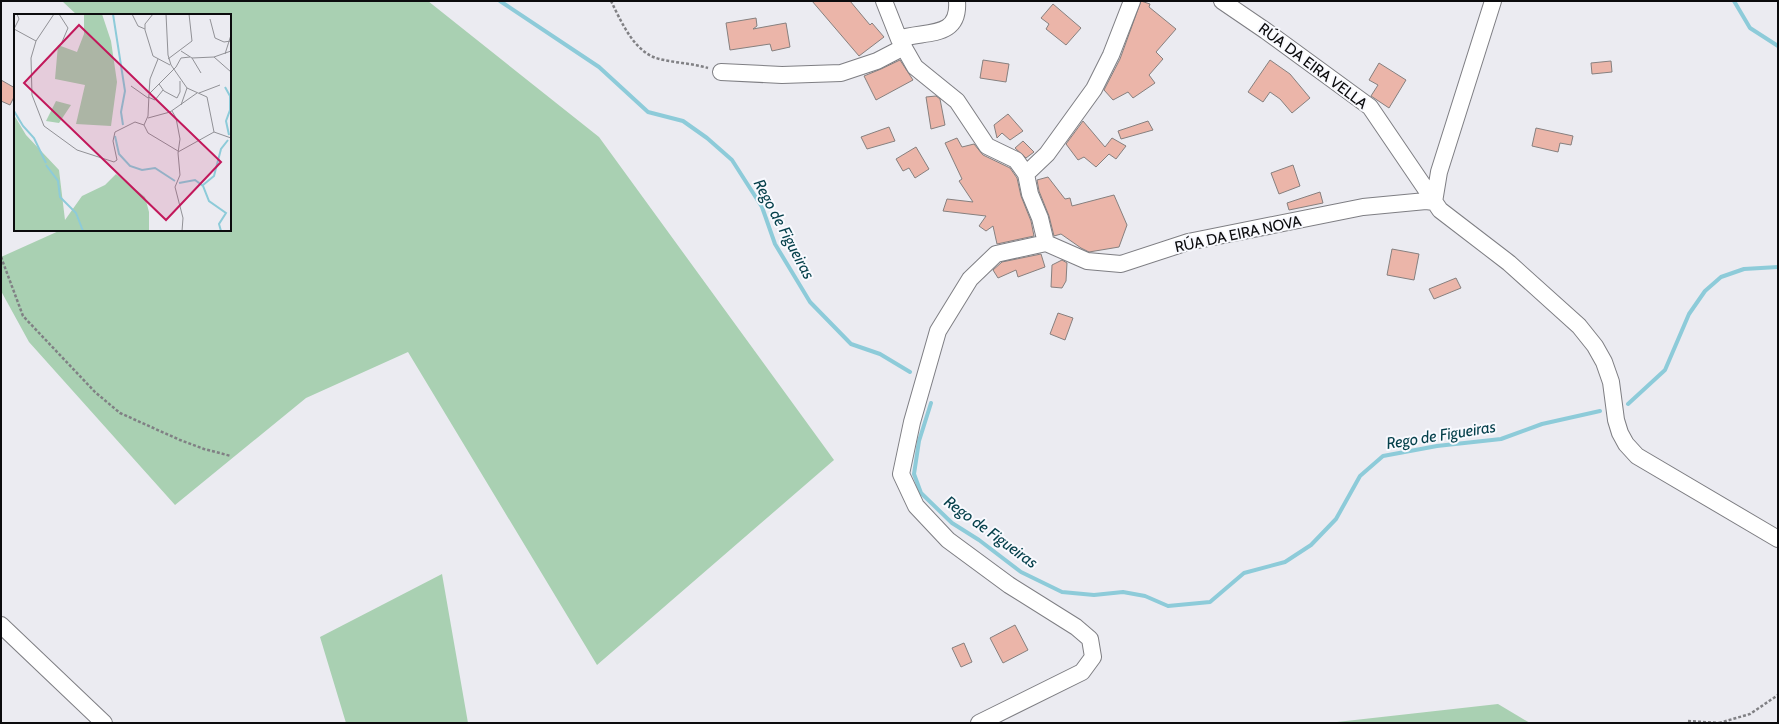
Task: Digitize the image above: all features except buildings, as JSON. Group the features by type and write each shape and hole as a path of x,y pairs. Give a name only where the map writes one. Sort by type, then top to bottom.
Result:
{"street":[{"path":"721,72 782,75 841,73 877,61 908,36 941,31 953,24 958,11 957,1"},
{"path":"1026,174 1047,154 1094,89 1111,55 1132,1"},
{"name":"RÚA DA EIRA VELLA","path":"1222,1 1266,31 1370,107 1434,202 1450,218 1498,255 1579,326 1591,341 1604,362 1611,382 1616,420 1620,433 1626,444 1637,456 1778,539"},
{"path":"1434,202 1439,172 1493,1"},
{"path":"883,3 901,43 915,67 957,101 987,146 1016,160 1026,174 1030,194 1040,218 1046,243 996,254 970,279 938,331 912,422 901,474 916,506 948,540 1009,585 1076,627 1090,639 1093,657 1082,672 979,723"},
{"name":"RÚA DA EIRA NOVA","path":"1046,243 1087,261 1121,264 1188,242 1262,227 1363,207 1426,201 1434,202"},
{"path":"1,624 104,723"}],"path":[{"path":"611,1 625,29 639,47 656,58 703,66 721,72"},
{"path":"1,257 23,316 74,371 120,413 180,440 204,449 231,456"},
{"path":"1688,721 1719,723 1750,714 1778,695"}],"green space":[{"path":"62,1 428,1 599,137 834,460 597,665 408,352 306,398 175,505 29,342 1,291 1,257 59,231 231,231 231,14 76,14"},
{"path":"442,574 468,723 346,723 320,637"},
{"path":"1498,704 1530,723 1328,723"}],"waterway":[{"name":"Rego de Figueiras","path":"500,1 599,67 648,112 683,121 707,138 732,160 762,207 775,244 810,302 851,344 880,354 910,372"},
{"path":"1734,1 1750,28 1778,46"},
{"name":"Rego de Figueiras","path":"1628,404 1665,370 1689,314 1705,291 1721,277 1744,269 1778,267"},
{"name":"Rego de Figueiras","path":"931,403 919,441 914,474 921,493 952,523 979,540 1021,572 1062,592 1094,595 1123,592 1145,596 1168,606 1210,602 1244,573 1285,562 1311,545 1336,519 1360,476 1383,456 1437,446 1501,439 1542,424 1600,411"}]}
